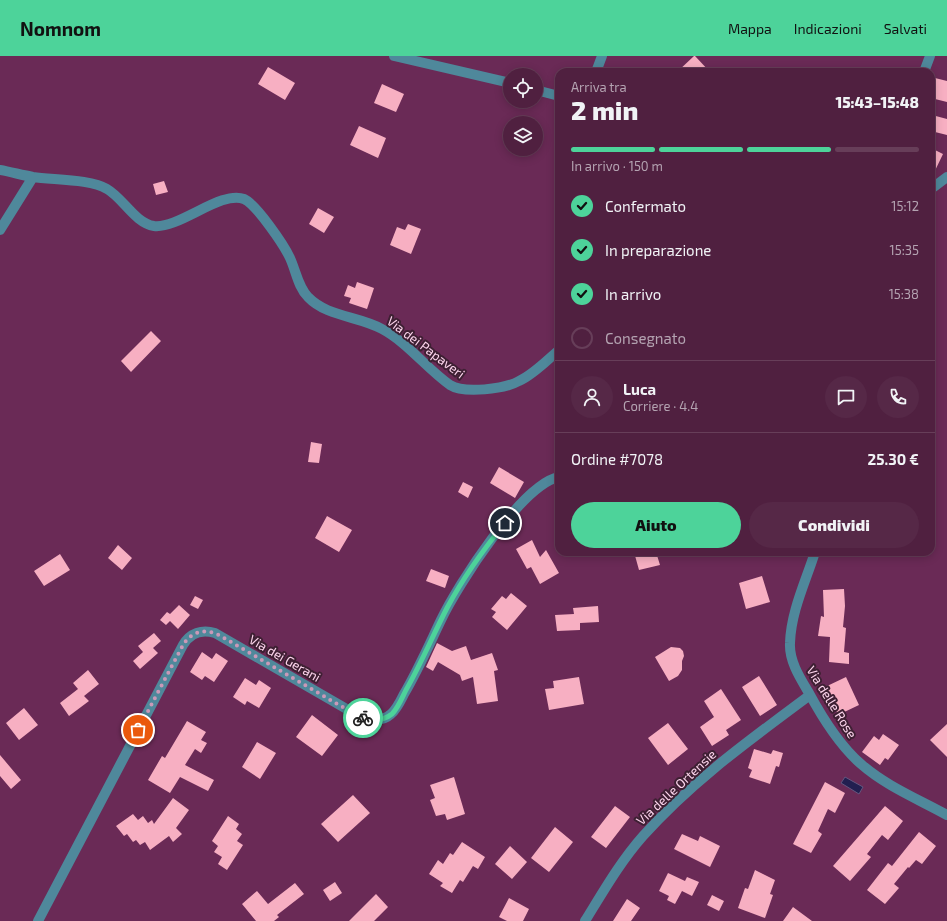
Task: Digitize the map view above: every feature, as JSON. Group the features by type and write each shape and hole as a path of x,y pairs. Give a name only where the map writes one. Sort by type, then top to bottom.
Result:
{"street":[{"path":"394,56 503,82"},
{"path":"598,68 602,56"},
{"path":"926,68 930,56"},
{"path":"543,92 555,95"},
{"name":"Via dei Papaveri","path":"0,170 33,177 102,186 115,195 140,219 155,226 169,223 229,199 244,200 256,208 285,248 299,282 308,297 323,308 371,323 387,332 442,379 457,389 466,390 488,388 518,382 555,353"},
{"path":"0,230 33,177"},
{"path":"935,186 947,177"},
{"name":"Via dei Gerani","path":"38,921 183,645 189,637 204,631 215,633 348,710 369,720 384,718 396,709 422,662 453,597 488,544 534,491 544,482 555,478"},
{"name":"Via delle Rose","path":"814,556 797,606 790,642 791,657 795,667 810,695 842,744 861,764 892,785 947,815"},
{"name":"Via delle Ortensie","path":"585,921 628,854 673,805 719,763 810,695"}],"shaded area":[{"path":"845,777 863,787 859,794 841,783"}],"building":[{"path":"694,56 706,68 681,68"},
{"path":"268,67 295,83 285,100 258,84"},
{"path":"935,78 947,81 947,102 935,99"},
{"path":"382,84 404,94 396,112 374,103"},
{"path":"935,116 947,119 947,135 935,132"},
{"path":"359,126 386,138 378,158 350,145"},
{"path":"935,150 943,154 935,171"},
{"path":"164,181 168,192 156,195 153,184"},
{"path":"318,208 334,217 324,233 309,224"},
{"path":"408,224 421,229 411,254 390,245 397,227 405,230"},
{"path":"357,282 374,288 367,309 349,303 351,298 344,296 348,285 355,288"},
{"path":"151,331 161,341 131,372 121,361"},
{"path":"311,442 322,444 319,463 308,462"},
{"path":"499,467 524,482 515,498 490,483"},
{"path":"463,482 473,487 468,498 458,492"},
{"path":"327,516 352,530 339,552 315,538"},
{"path":"532,540 540,557 546,550 559,573 540,584 531,567 527,569 516,549"},
{"path":"118,545 132,558 122,570 108,558"},
{"path":"60,554 70,570 44,586 34,571"},
{"path":"635,556 657,556 660,565 639,570"},
{"path":"431,569 449,576 445,588 426,581"},
{"path":"762,576 770,602 746,609 739,583"},
{"path":"844,589 845,606 843,627 846,628 844,652 849,653 849,664 829,662 830,637 818,636 821,616 824,617 823,590"},
{"path":"511,593 527,606 507,630 492,617 496,612 491,609 502,596 506,599"},
{"path":"195,596 203,600 198,609 190,605"},
{"path":"179,605 190,615 178,629 170,621 166,625 160,620 167,612 170,614"},
{"path":"598,606 599,622 580,623 580,630 557,631 555,615 574,614 573,608"},
{"path":"154,633 161,641 153,648 158,653 140,669 133,661 143,652 138,646"},
{"path":"437,643 452,651 466,646 471,660 492,653 498,670 494,671 498,701 477,704 473,677 462,681 460,675 438,662 433,671 426,667"},
{"path":"671,647 680,648 683,651 684,656 682,661 682,670 678,676 669,681 655,657"},
{"path":"202,652 212,659 216,653 228,661 214,682 205,676 202,680 190,672"},
{"path":"88,670 99,684 84,696 89,701 69,716 60,703 78,689 73,683"},
{"path":"759,676 777,705 760,716 742,687"},
{"path":"579,677 584,704 549,710 545,689 554,688 553,681"},
{"path":"846,677 859,705 838,715 825,687"},
{"path":"245,678 256,685 259,680 271,688 259,708 247,701 245,705 233,697"},
{"path":"721,689 741,720 726,730 729,735 712,746 700,727 714,717 704,701"},
{"path":"24,708 38,725 19,740 6,723"},
{"path":"312,715 338,735 322,756 296,737"},
{"path":"187,721 206,732 201,740 207,743 201,753 195,749 185,765 214,780 208,791 180,777 170,793 148,780 162,756 165,758"},
{"path":"668,723 688,749 668,765 648,738"},
{"path":"947,724 947,757 930,740"},
{"path":"883,734 899,745 888,760 885,758 880,765 862,752 874,736 879,740"},
{"path":"257,742 276,753 260,779 242,767"},
{"path":"754,749 771,754 773,750 783,753 779,767 776,766 770,784 749,777 752,770 748,768"},
{"path":"0,755 21,780 11,789 0,776"},
{"path":"454,777 465,814 447,820 445,814 436,816 430,800 435,798 430,785"},
{"path":"825,782 845,793 835,813 828,809 818,831 822,834 811,853 793,844"},
{"path":"353,795 370,813 338,842 321,824"},
{"path":"173,798 189,810 176,828 182,834 173,842 169,836 150,850 145,842 140,845 136,840 133,842 127,834 124,836 116,826 133,814 138,820 143,816 148,823 152,820 154,824"},
{"path":"615,806 630,817 606,848 591,837"},
{"path":"885,806 903,821 888,840 882,835 867,854 871,857 850,881 833,866"},
{"path":"228,816 239,824 236,829 242,834 237,841 243,845 227,870 218,864 222,857 214,852 218,846 212,841"},
{"path":"555,827 573,842 549,872 531,858"},
{"path":"919,832 936,846 922,864 916,860 909,868 908,867 894,884 899,888 885,904 867,890 888,863 892,866"},
{"path":"682,834 698,841 700,836 720,846 710,867 674,849"},
{"path":"462,842 485,857 478,869 473,866 463,882 460,880 452,893 440,886 443,883 429,874 438,860 443,864 450,853 453,855"},
{"path":"510,846 527,862 512,879 495,864"},
{"path":"755,870 775,880 770,894 773,895 765,918 738,908 745,888 748,889"},
{"path":"668,873 685,881 687,877 699,882 692,896 682,891 675,904 667,900 669,896 659,891"},
{"path":"335,882 342,893 330,901 323,890"},
{"path":"295,883 304,894 277,915 279,917 274,921 256,921 242,904 257,891 268,904"},
{"path":"376,894 388,907 374,921 349,921"},
{"path":"712,895 724,901 719,911 707,905"},
{"path":"509,898 529,909 523,921 507,921 499,917"},
{"path":"627,899 640,908 631,921 613,921"},
{"path":"793,907 812,921 783,921"}],"way so far":[{"path":"138,730 183,645 192,635 204,631 219,635 363,718"}],"route":[{"path":"363,718 369,720 381,720 390,715 396,709 460,585 488,544 505,523"}]}
